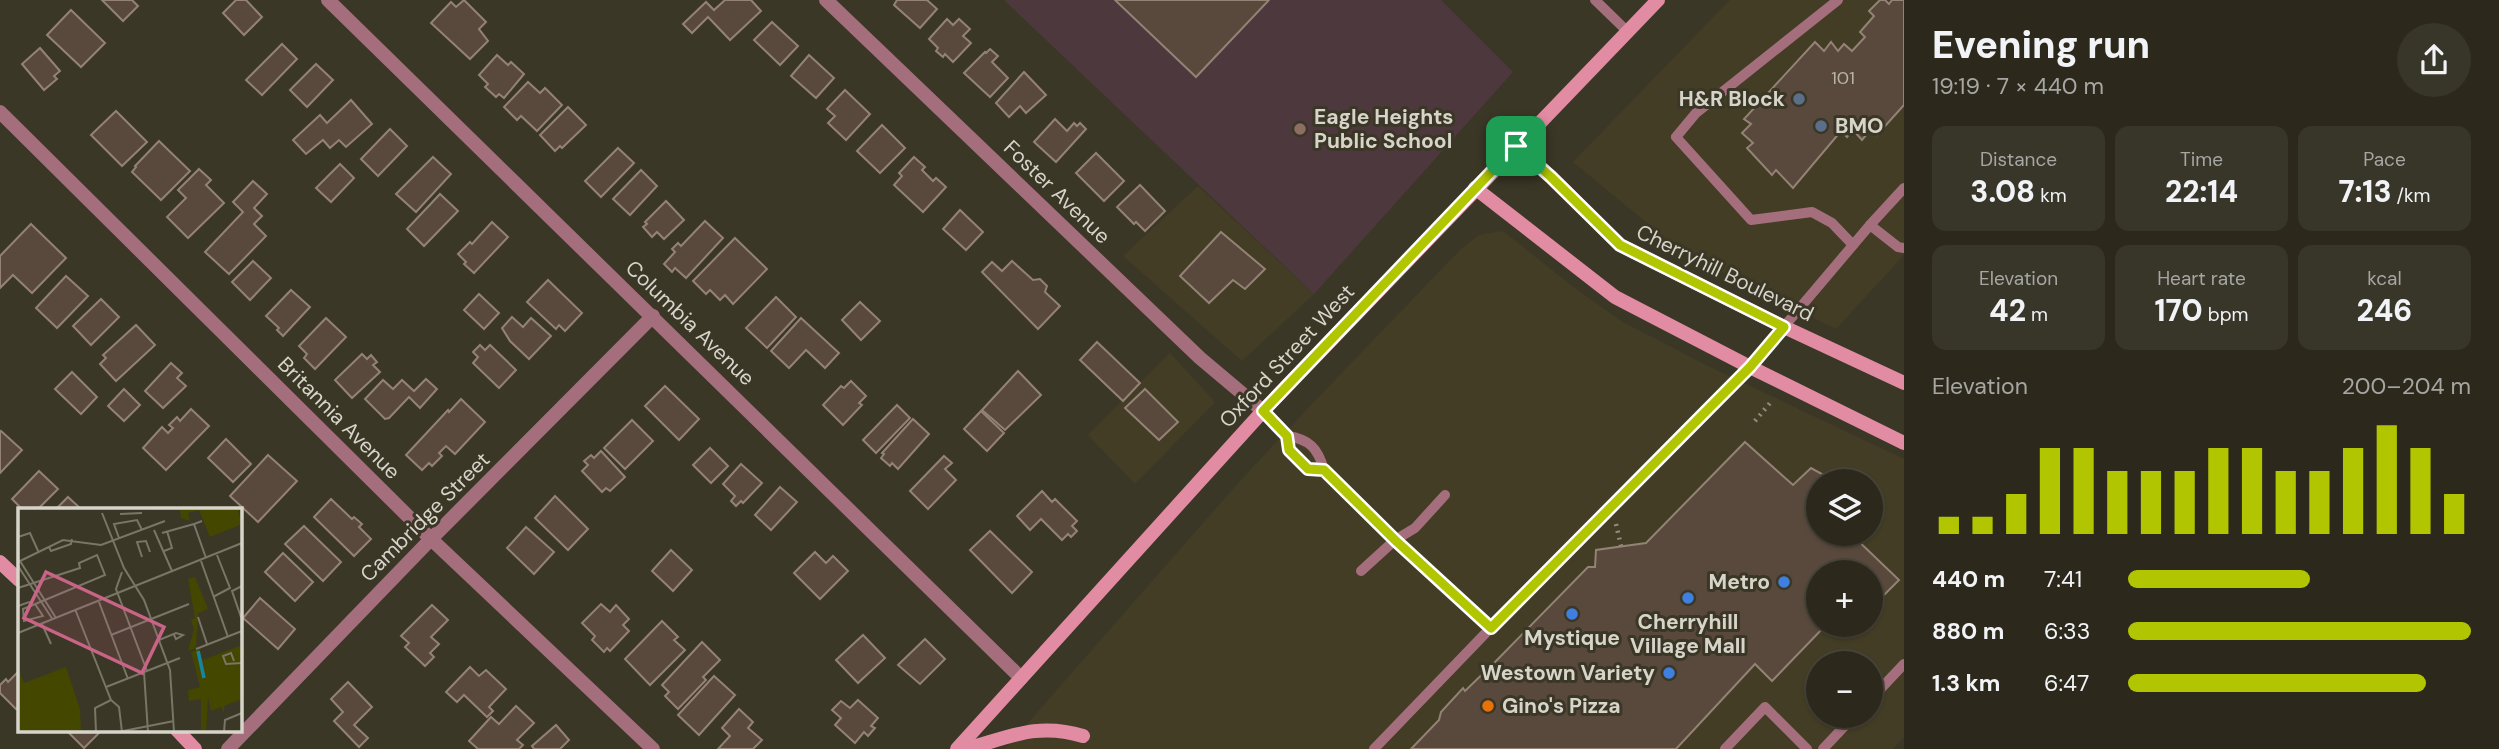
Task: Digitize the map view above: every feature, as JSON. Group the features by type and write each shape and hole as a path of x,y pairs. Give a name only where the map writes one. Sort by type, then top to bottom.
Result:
{"main road":[{"name":"Oxford Street West","path":"957,749 1263,411 1658,0"},
{"name":"Cherryhill Boulevard","path":"1516,146 1620,245 1904,383"},
{"path":"1475,188 1615,297 1904,443"},
{"path":"0,562 18,579"},
{"path":"966,749 1038,730 1059,729 1083,736"},
{"path":"179,732 195,749"}],"street":[{"name":"Columbia Avenue","path":"328,0 1021,678"},
{"name":"Foster Avenue","path":"826,0 1200,358 1263,411"},
{"name":"Britannia Avenue","path":"0,111 431,539 653,749"},
{"name":"Cambridge Street","path":"228,749 431,539 653,316"}],"lane":[{"path":"1595,0 1627,30"},
{"path":"1838,0 1696,113 1676,137 1751,220 1812,212 1832,223 1853,245"},
{"path":"1374,749 1750,367 1904,188"},
{"path":"1870,225 1898,247 1904,248"},
{"path":"1263,411 1287,436 1289,450 1308,469 1324,470"},
{"path":"1287,436 1304,438 1320,456 1324,470 1491,628"},
{"path":"1362,571 1395,540 1415,527 1445,495"},
{"path":"1883,686 1904,664"},
{"path":"1725,749 1765,707 1807,749"},
{"path":"1822,749 1842,728"}],"path":[{"path":"1755,421 1770,403"}],"shaded area":[{"name":"Eagle Heights Public School","path":"1004,0 1441,0 1513,72 1314,294"},
{"path":"1730,0 1904,0 1904,255 1836,329 1682,252 1573,162"},
{"path":"1198,186 1314,294 1242,361 1123,256"},
{"path":"1503,231 1572,286 1623,322 1704,364 1904,459 1904,737 1892,749 1005,749 1239,482 1461,249 1479,235"},
{"path":"1170,353 1215,402 1135,484 1088,435"}],"building":[{"path":"102,0 132,0 138,6 123,21"},
{"path":"236,0 246,0 262,17 244,35 223,13"},
{"path":"464,0 486,22 479,29 488,41 470,59 431,23 451,2 456,7"},
{"path":"725,0 751,0 761,11 730,40 708,17 692,33 683,24 706,2 714,10"},
{"path":"897,0 927,0 937,9 920,28 894,5"},
{"path":"1115,0 1269,0 1196,77"},
{"path":"1880,0 1889,4 1892,0 1904,0 1904,105 1877,135 1871,129 1862,140 1853,130 1847,137 1841,131 1793,188 1776,170 1772,175 1747,148 1753,143 1742,133 1751,124 1744,119 1815,42 1824,51 1831,42 1838,51 1844,44 1852,51 1865,37 1860,32 1874,16 1869,11"},
{"path":"71,10 105,43 81,67 47,35"},
{"path":"947,19 953,25 959,19 970,29 963,36 971,43 953,62 945,54 943,57 936,51 938,48 929,39"},
{"path":"772,22 798,46 780,65 754,40"},
{"path":"282,44 297,59 262,95 246,80"},
{"path":"40,48 60,71 54,76 57,79 44,90 22,64"},
{"path":"990,49 998,56 992,62 1008,78 990,97 964,73"},
{"path":"497,55 508,65 511,62 524,74 504,98 499,94 496,97 485,87 488,84 479,75"},
{"path":"809,55 834,78 816,98 791,76"},
{"path":"316,64 333,80 307,107 290,90"},
{"path":"1024,72 1046,95 1026,113 1020,106 1009,117 996,103"},
{"path":"528,82 540,93 545,88 562,105 537,131 521,116 517,120 504,107"},
{"path":"845,90 870,114 846,140 828,123 835,116 827,109"},
{"path":"351,100 372,124 346,147 339,140 330,148 323,140 306,154 293,140 320,115 327,123"},
{"path":"568,107 586,125 562,148 560,146 555,151 540,135"},
{"path":"116,111 147,142 122,166 91,135"},
{"path":"1055,119 1067,131 1074,123 1077,126 1080,123 1086,129 1056,162 1034,142"},
{"path":"882,125 905,148 880,173 857,151"},
{"path":"390,129 407,146 378,176 361,159"},
{"path":"159,141 190,171 161,200 132,172"},
{"path":"618,148 634,163 601,197 585,181"},
{"path":"1096,153 1124,181 1104,201 1076,173"},
{"path":"433,157 451,174 416,212 396,194"},
{"path":"914,157 925,167 922,170 933,181 936,178 946,187 923,212 894,185 902,176 899,173"},
{"path":"340,164 354,178 331,202 316,188"},
{"path":"199,169 211,180 206,185 224,203 188,238 167,217 186,198 178,190"},
{"path":"641,170 657,186 630,215 613,199"},
{"path":"253,181 267,194 254,208 262,216 254,224 266,236 229,274 205,252 243,212 233,202"},
{"path":"1140,185 1165,211 1145,231 1117,207"},
{"path":"440,194 458,211 424,246 407,229"},
{"path":"666,201 684,220 664,239 657,232 652,237 643,227"},
{"path":"960,210 983,232 966,250 943,229"},
{"path":"705,221 723,238 686,278 675,268 672,272 664,264 675,252 672,249 678,243 681,246"},
{"path":"492,222 508,237 474,273 458,254 470,242 472,244"},
{"path":"31,224 66,258 32,293 13,275 0,288 0,256"},
{"path":"1221,232 1265,269 1245,289 1233,280 1209,303 1180,276"},
{"path":"735,238 767,269 733,304 725,295 720,300 710,290 706,294 693,281"},
{"path":"253,261 271,278 250,300 232,282"},
{"path":"1012,261 1033,280 1040,279 1047,286 1045,292 1060,306 1038,329 982,272 992,262 1002,271"},
{"path":"66,276 88,296 57,328 36,308"},
{"path":"548,280 582,313 565,331 559,325 556,329 527,302"},
{"path":"291,290 310,307 283,336 277,330 279,328 266,316"},
{"path":"479,294 499,313 484,329 464,310"},
{"path":"776,297 796,317 767,348 746,328"},
{"path":"101,299 119,317 91,345 73,326"},
{"path":"860,302 880,321 861,340 842,320"},
{"path":"512,317 523,327 531,318 551,336 529,359 510,341 502,328"},
{"path":"326,318 346,337 315,369 304,358 307,354 299,346"},
{"path":"801,318 839,353 825,368 806,350 789,368 771,351"},
{"path":"136,325 155,345 116,381 100,364 106,358 103,355"},
{"path":"1097,342 1140,383 1123,401 1080,360"},
{"path":"480,345 485,350 490,345 516,370 499,388 473,363 478,357 473,352"},
{"path":"362,354 367,359 371,355 377,362 373,365 380,372 352,398 335,380"},
{"path":"171,363 182,373 177,378 186,386 163,408 145,391"},
{"path":"1018,371 1041,395 1005,430 982,410"},
{"path":"72,372 97,397 81,414 55,389"},
{"path":"426,379 437,389 420,408 409,397 385,419 365,399 383,380 393,389 402,380 414,391"},
{"path":"851,381 866,396 859,403 862,405 843,425 823,405 841,386 844,388"},
{"path":"665,386 699,419 679,440 645,406"},
{"path":"124,389 140,405 124,421 108,406"},
{"path":"1145,389 1178,422 1159,440 1125,408"},
{"path":"461,399 485,422 455,454 446,446 439,453 442,456 432,466 429,463 422,470 406,455"},
{"path":"897,405 910,418 876,453 863,440"},
{"path":"191,409 209,426 166,470 143,448 162,427 168,433 173,428 169,425 177,417 180,421"},
{"path":"981,411 1004,433 987,451 964,429"},
{"path":"913,419 929,434 898,469 892,463 890,466 881,458 884,454 882,453"},
{"path":"632,420 653,441 625,469 604,448"},
{"path":"0,432 22,450 0,473"},
{"path":"226,439 251,464 233,482 208,458"},
{"name":"Cherryhill Village Mall","path":"1745,442 1793,485 1806,473 1806,546 1864,546 1878,560 1806,560 1806,637 1814,637 1772,681 1755,664 1676,749 1411,749 1439,720 1441,712 1463,688 1465,691 1588,567 1595,567 1596,550 1646,543"},
{"path":"710,448 728,466 711,483 693,465"},
{"path":"601,451 625,477 610,491 606,488 602,492 582,471 588,465 584,461 591,455 594,458"},
{"path":"268,455 297,481 258,522 230,496"},
{"path":"944,456 952,463 945,469 956,480 928,509 910,491"},
{"path":"741,464 762,483 743,503 741,501 736,506 731,501 735,496 723,484"},
{"path":"39,471 58,489 39,508 21,508 12,499"},
{"path":"780,487 797,502 771,530 755,515"},
{"path":"1042,491 1052,502 1055,499 1077,521 1072,526 1077,531 1071,537 1068,534 1062,540 1041,519 1030,530 1017,516"},
{"path":"555,496 588,529 568,550 535,518"},
{"path":"68,497 80,508 57,508"},
{"path":"331,499 352,519 354,517 362,524 359,527 371,539 354,556 314,517"},
{"path":"304,526 341,562 323,581 285,544"},
{"path":"526,527 554,552 534,574 507,548"},
{"path":"990,531 1032,572 1012,593 970,550"},
{"path":"671,550 692,570 673,591 652,571"},
{"path":"815,552 826,563 833,556 848,571 820,599 794,573"},
{"path":"283,553 313,582 295,601 265,572"},
{"name":"Cherryhill Village Mall","path":"1883,565 1899,580 1883,596"},
{"path":"260,598 295,629 278,649 243,618"},
{"path":"601,604 610,612 616,605 629,619 623,625 629,631 610,651 607,648 604,652 592,640 595,636 582,623"},
{"path":"432,605 448,620 431,637 439,644 430,653 434,657 425,666 405,647 409,643 401,636"},
{"path":"662,621 678,637 674,640 685,650 650,685 625,659"},
{"path":"863,635 885,658 858,683 836,660"},
{"path":"925,639 945,659 920,684 898,665"},
{"path":"702,642 720,660 703,677 706,680 678,709 665,696 669,692 662,685"},
{"path":"470,667 479,676 486,670 506,689 489,707 493,711 487,717 464,695 457,702 446,692"},
{"path":"18,672 16,709 0,693 0,685 6,679 8,682"},
{"path":"714,676 735,695 699,735 678,715"},
{"path":"348,682 372,707 354,725 368,738 359,747 334,721 343,712 331,699"},
{"path":"858,700 878,718 871,726 875,728 868,736 864,732 855,743 835,725 841,718 832,710 841,701 850,708"},
{"path":"516,706 534,723 517,740 523,745 519,749 478,749 469,741 491,717 499,724"},
{"path":"739,709 753,722 748,728 762,740 753,749 718,749 730,736 722,728"},
{"path":"556,725 569,740 560,749 534,749 532,746"},
{"path":"68,732 100,732 84,748"}],"place":[{"name":"H&R Block","path":"1799,99"},
{"name":"BMO","path":"1821,126"},
{"name":"Eagle Heights Public School","path":"1300,129"},
{"name":"Metro","path":"1784,582"},
{"name":"Cherryhill Village Mall","path":"1688,598"},
{"name":"Mystique","path":"1572,614"},
{"name":"Westown Variety","path":"1669,673"},
{"name":"Gino's Pizza","path":"1488,706"}],"route":[{"path":"1516,146 1620,245 1784,327 1750,367 1491,628 1324,470 1308,469 1289,450 1287,436 1263,411 1516,146"}]}
